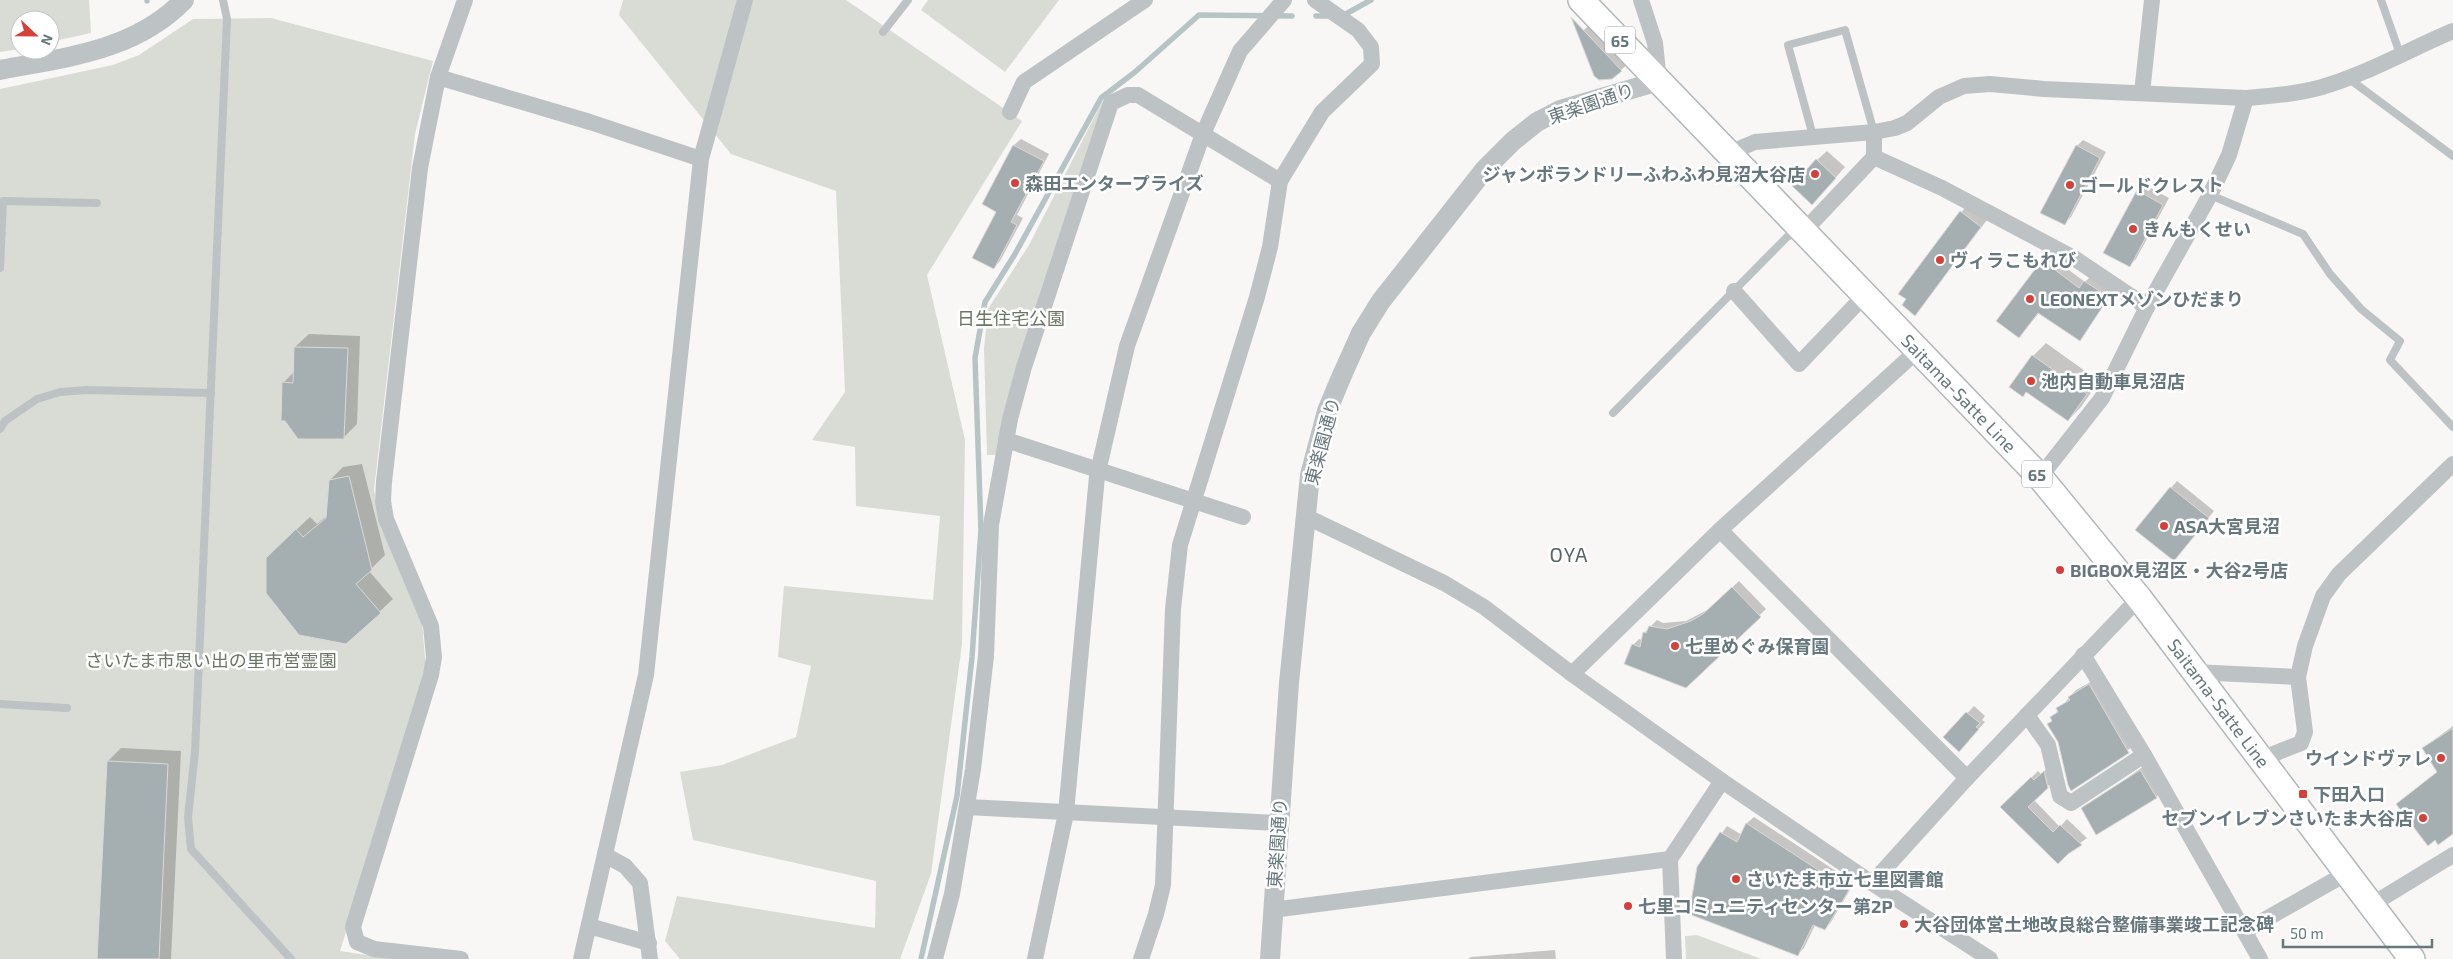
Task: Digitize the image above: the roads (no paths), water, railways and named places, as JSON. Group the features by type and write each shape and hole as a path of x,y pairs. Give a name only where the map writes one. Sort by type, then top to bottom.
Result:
{"main road":[{"name":"Saitama-Satte Line","path":"1581,0 2040,477 2139,598 2412,959"}],"street":[{"path":"0,70 113,46 138,35 162,20 184,0"},
{"path":"461,959 374,949 357,942 353,927 429,688 434,657 431,626 386,519 384,501 420,168 438,77 465,0"},
{"path":"581,959 646,675 701,159 745,0"},
{"path":"1010,112 1024,82 1145,0"},
{"path":"1141,959 1156,914 1163,885 1164,816 1173,610 1180,545 1258,297 1270,247 1280,181 1322,112 1372,64 1371,47 1358,30 1315,0"},
{"path":"1641,0 1654,44 1659,81"},
{"path":"2142,93 2152,0"},
{"path":"1035,959 1066,813 1098,470 1127,346 1204,134 1240,52 1281,3"},
{"path":"1729,153 1755,142 1874,132 1907,123 1939,97 1964,86 1990,84 2044,89 2246,98 2279,95 2320,88 2348,78 2453,30"},
{"path":"438,77 590,122 701,159"},
{"name":"東楽園通り","path":"1270,959 1278,823 1310,475 1327,411 1361,333 1402,272 1479,177 1513,141 1537,122 1560,110 1588,100 1659,81"},
{"path":"935,959 952,894 982,701 991,525 1006,440 1024,367 1111,103 1128,94 1138,95 1280,181"},
{"path":"2040,477 2102,398 2147,307 2210,195 2229,155 2246,98"},
{"path":"1804,231 1874,157 1874,132"},
{"path":"1874,157 1942,188 2074,258 2147,307"},
{"path":"1734,291 1799,364 1865,295"},
{"path":"1572,674 1720,530 1918,350"},
{"path":"1006,440 1243,517"},
{"path":"2261,759 2301,743 2305,732 2298,677 2305,646 2323,596 2340,574 2453,464"},
{"path":"1306,516 1444,583 1484,607 1572,674 1722,780 1973,954 1990,959"},
{"path":"1720,530 1967,778"},
{"path":"1872,883 1967,778 2139,598"},
{"path":"2083,655 2144,755 2260,959"},
{"path":"2194,672 2298,677"},
{"path":"2027,715 2048,745 2060,796 2071,803 2144,755"},
{"path":"1674,959 1670,859 1722,780"},
{"path":"967,807 1278,823"},
{"path":"605,855 625,866 640,883 650,951"},
{"path":"2371,905 2453,855"},
{"path":"1272,910 1670,859"},
{"path":"2245,931 2347,873"},
{"path":"589,926 650,951"}],"lane":[{"path":"223,0 227,19 212,393 195,752 188,817 191,849 291,959"},
{"path":"883,32 908,0"},
{"path":"2381,0 2400,54"},
{"path":"1813,136 1788,45 1845,30 1874,132"},
{"path":"2348,78 2453,156"},
{"path":"2210,195 2302,234 2330,274 2361,309 2400,340 2390,360 2453,427"},
{"path":"0,268 3,201 98,203"},
{"path":"1613,413 1788,236 1804,231"},
{"path":"0,429 4,421 37,399 60,392 87,390 212,393"},
{"path":"0,414 4,421"},
{"path":"0,704 67,708"}],"waterway":[{"path":"1342,16 1371,0"},
{"path":"921,959 957,796 972,657 981,530 975,358 985,302 1015,254 1101,98 1135,72 1199,15 1292,16"},
{"path":"1316,16 1331,16"}],"place":[{"name":"ジャンボランドリーふわふわ見沼大谷店","path":"1815,174"},
{"name":"森田エンタープライズ","path":"1015,183"},
{"name":"ゴールドクレスト","path":"2070,185"},
{"name":"きんもくせい","path":"2133,229"},
{"name":"ヴィラこもれび","path":"1940,260"},
{"name":"LEONEXTメゾンひだまり","path":"2030,299"},
{"name":"池内自動車見沼店","path":"2031,381"},
{"name":"ASA大宮見沼","path":"2164,526"},
{"name":"BIGBOX見沼区・大谷2号店","path":"2060,570"},
{"name":"七里めぐみ保育園","path":"1675,646"},
{"name":"ウインドヴァレ","path":"2441,758"},
{"name":"下田入口","path":"2303,794"},
{"name":"セブンイレブンさいたま大谷店","path":"2423,818"},
{"name":"さいたま市立七里図書館","path":"1736,879"},
{"name":"七里コミュニティセンター第2P","path":"1628,906"},
{"name":"大谷団体営土地改良総合整備事業竣工記念碑","path":"1904,924"}],"district":[{"name":"OYA","path":"1569,554"}],"park label":[{"name":"日生住宅公園","path":"1011,318"},
{"name":"さいたま市思い出の里市営霊園","path":"211,660"}]}
